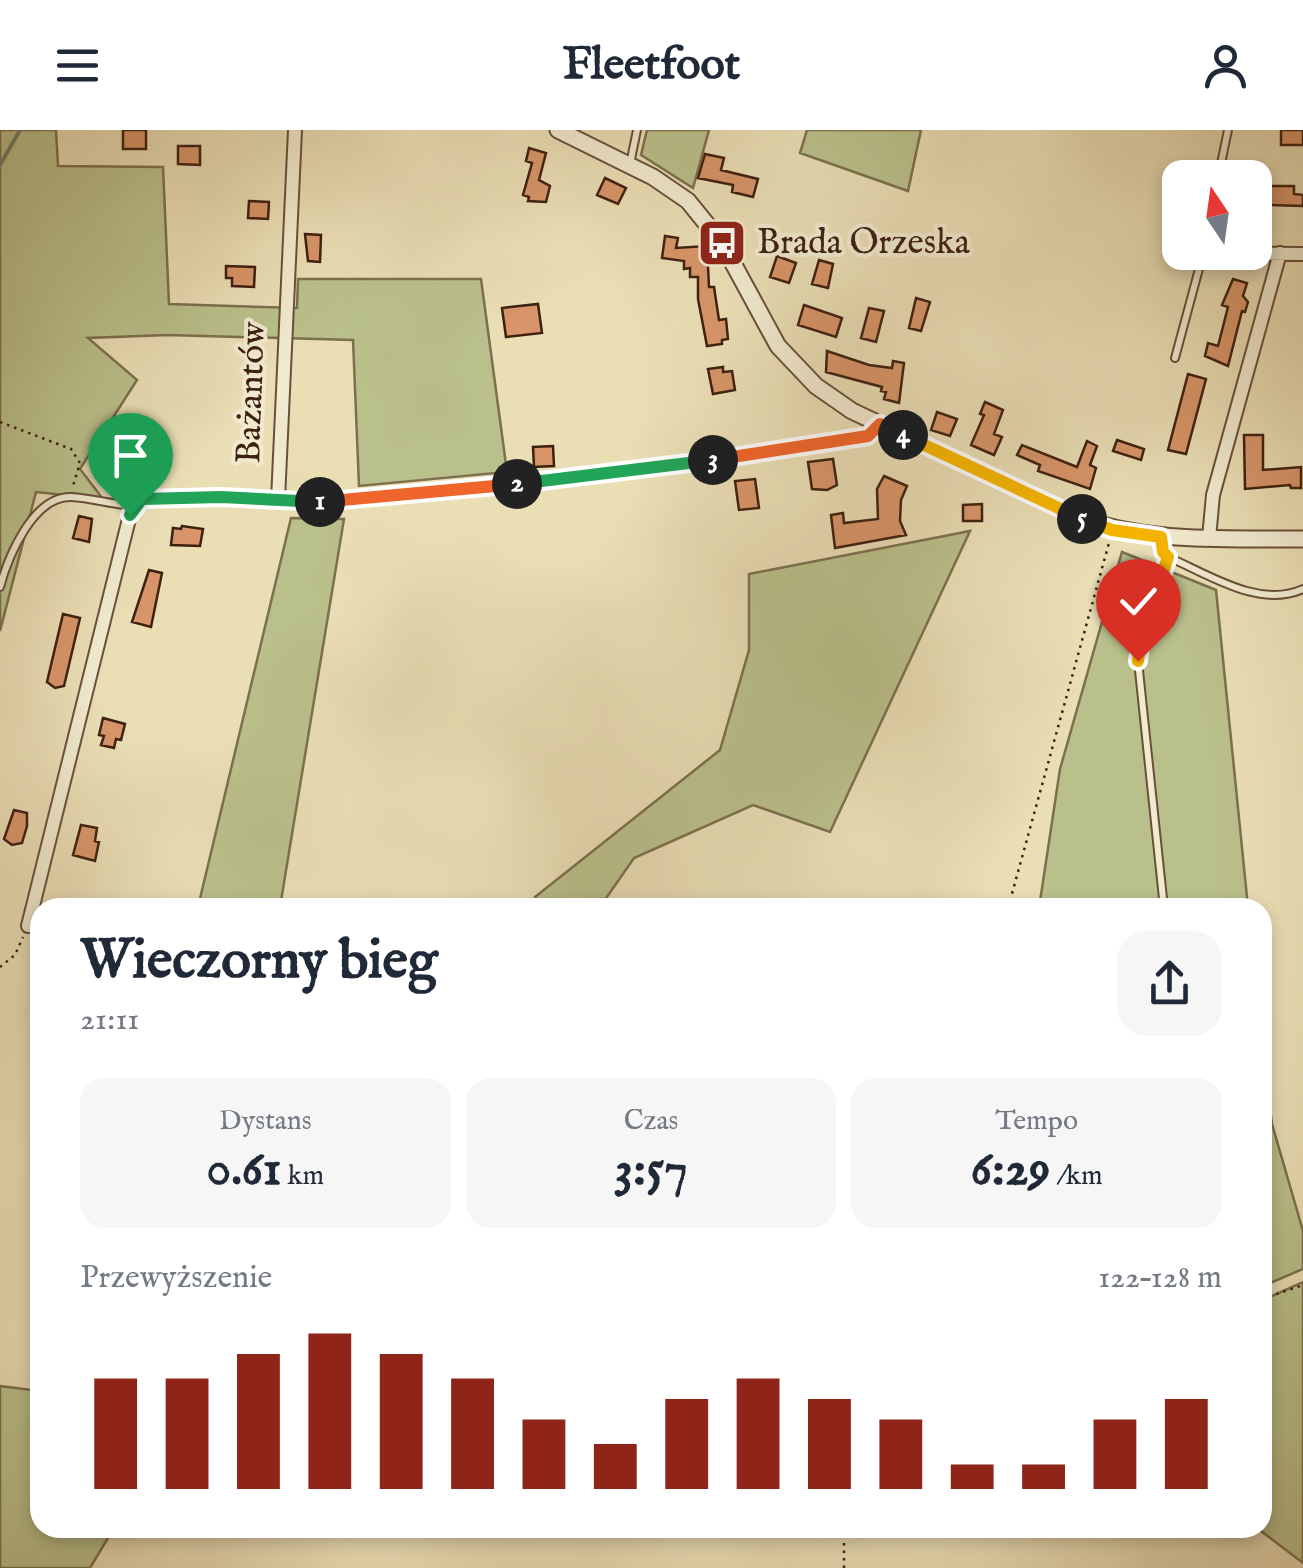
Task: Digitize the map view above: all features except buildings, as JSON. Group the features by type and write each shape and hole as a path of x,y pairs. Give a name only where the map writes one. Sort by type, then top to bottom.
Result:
{"street":[{"name":"Bażantów","path":"136,506 142,499 165,498 278,500 295,130"},
{"path":"558,130 671,188 702,215 722,243 768,331 789,360 833,398 880,424 1112,530 1161,537 1303,539"},
{"path":"1272,253 1303,254"},
{"path":"1209,538 1213,494 1280,253"},
{"path":"278,500 351,502 393,494 571,478 868,436 880,424"},
{"path":"35,898 130,515 136,506"},
{"path":"28,926 30,918"}],"lane":[{"path":"629,165 637,130"},
{"path":"1222,160 1228,130"},
{"path":"1175,358 1198,270"},
{"path":"0,587 9,555 38,512 54,500 70,497 136,506"},
{"path":"1161,537 1163,552 1168,557 1252,593 1281,596 1303,589"},
{"path":"1163,898 1138,661 1168,557"}],"path":[{"path":"0,422 71,449 80,463 70,497"},
{"path":"1011,898 1112,530"},
{"path":"0,967 15,955 28,926"},
{"path":"1272,1296 1303,1285"},
{"path":"844,1538 844,1568"}],"green space":[{"path":"0,130 56,130 58,166 163,167 169,304 297,308 298,279 481,279 507,472 359,486 353,340 168,335 88,338 137,380 80,469 103,499 36,492 0,631"},
{"path":"647,130 709,130 693,188 641,155"},
{"path":"807,130 921,130 908,191 800,153"},
{"path":"291,518 344,519 281,898 200,898"},
{"path":"970,531 830,832 753,805 634,858 606,898 536,898 720,750 749,650 749,574"},
{"path":"1122,552 1216,590 1247,898 1041,898 1060,769"},
{"path":"1272,1124 1303,1231 1303,1269 1272,1282"},
{"path":"1303,1282 1303,1563 1270,1538 1272,1296"},
{"path":"0,1386 30,1390 30,1538 108,1538 90,1568 0,1568"}],"waterway":[{"path":"0,165 20,130"}],"place":[{"name":"Brada Orzeska","path":"722,243"}],"route":[{"path":"130,515 142,499 221,497 351,502 393,494 571,478 868,436 880,424 1080,518 1112,530 1161,537 1163,552 1168,557 1138,661"}]}
